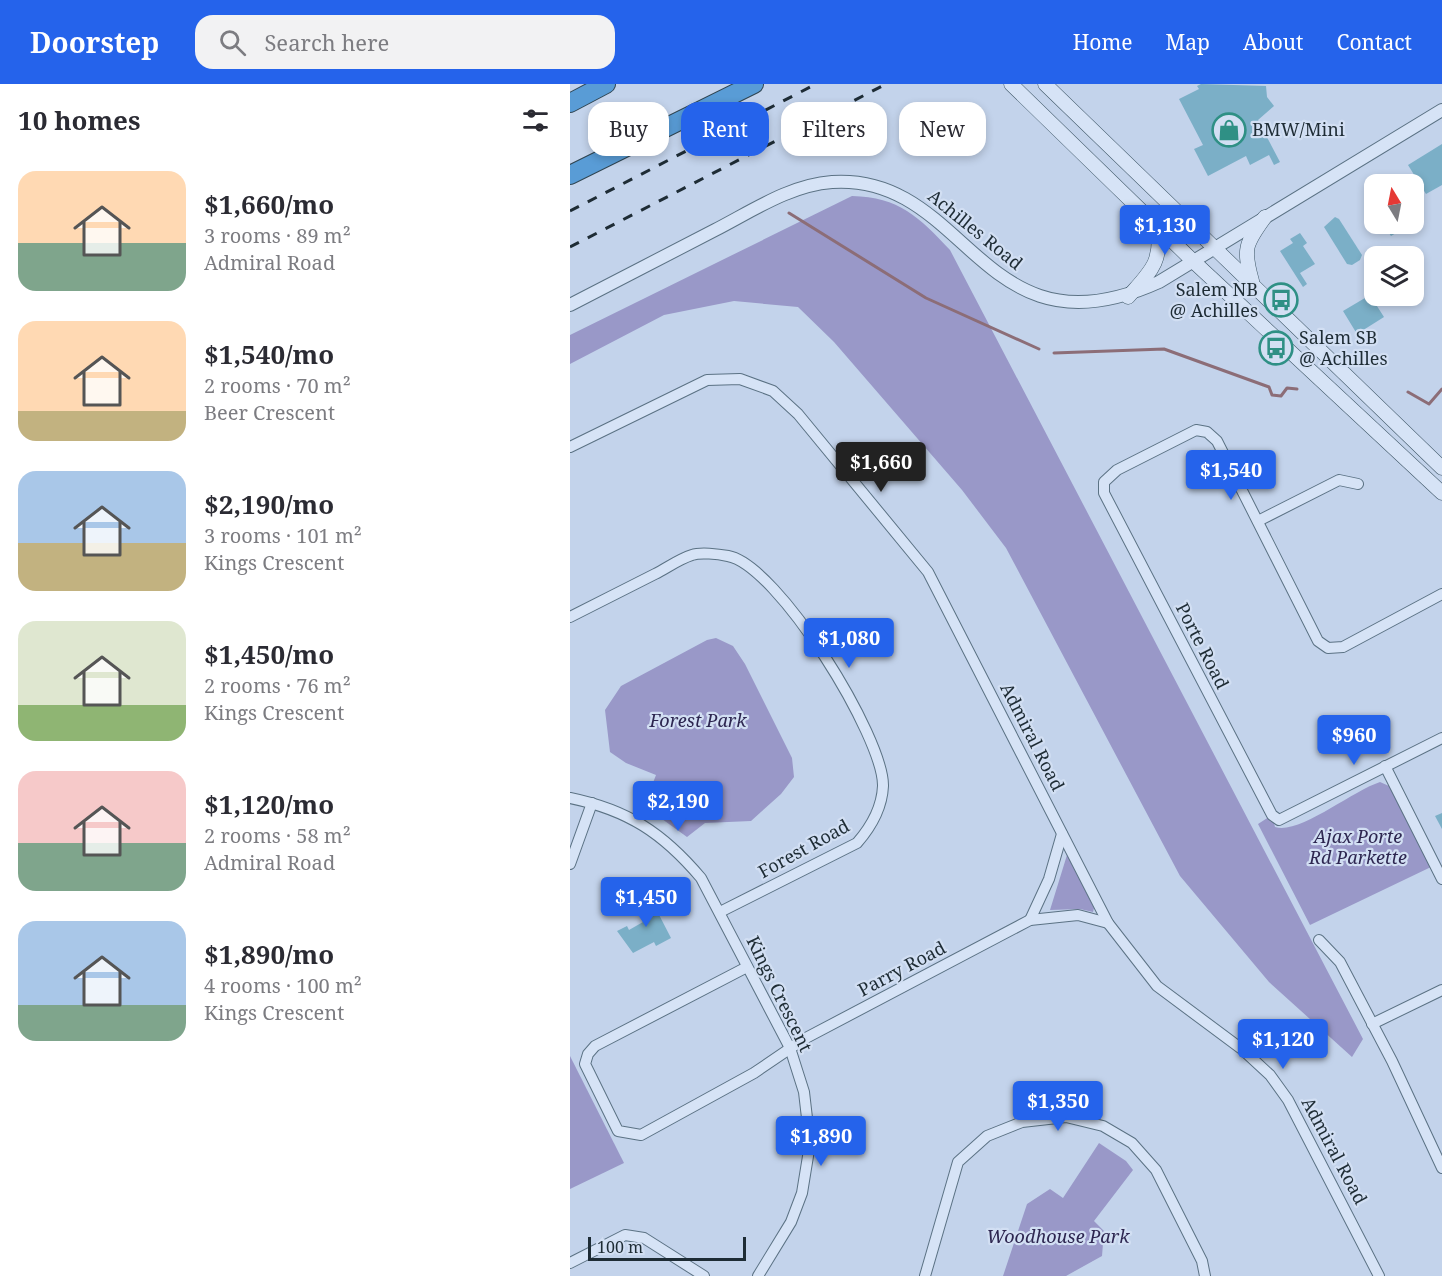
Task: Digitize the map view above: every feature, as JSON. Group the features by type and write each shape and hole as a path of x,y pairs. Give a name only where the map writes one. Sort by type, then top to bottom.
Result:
{"highway":[{"path":"570,103 606,84"},
{"path":"570,175 754,84"}],"main road":[{"path":"1011,84 1193,261 1442,493"},
{"path":"1045,84 1442,468"},
{"path":"1253,283 1245,249 1250,237 1265,217"},
{"path":"1128,297 1151,270 1161,249 1158,227"}],"street":[{"name":"Achilles Road","path":"570,305 787,193 832,182 867,184 910,200 995,274 1035,295 1064,301 1096,303 1128,297 1159,282 1442,110"},
{"name":"Admiral Road","path":"570,447 707,380 740,380 773,391 798,414 928,572 1108,923 1157,986 1243,1050 1270,1075 1288,1100 1379,1276"},
{"name":"Porte Road","path":"1257,521 1217,441 1207,432 1196,430 1117,470 1104,482 1104,493 1272,815 1279,820 1385,766"},
{"path":"1358,484 1339,480 1257,521 1317,641 1328,648 1343,647 1442,594"},
{"name":"Forest Road","path":"570,617 694,554 729,556 755,568 782,595 827,657 850,702 879,761 882,773 883,788 875,817 868,830 857,843 720,912"},
{"path":"1442,738 1385,766 1442,879"},
{"name":"Kings Crescent","path":"570,798 621,812 666,840 701,878 790,1048 804,1092 810,1144 807,1166 792,1222 760,1276"},
{"path":"570,864 592,803"},
{"path":"1030,920 1049,879 1062,834"},
{"name":"Parry Road","path":"747,967 595,1046 588,1054 585,1064 618,1131 642,1134 754,1073 790,1048 1030,920 1078,915 1108,923"},
{"path":"1319,940 1340,962 1442,1168"},
{"path":"1372,1024 1442,990"},
{"path":"925,1276 958,1162 987,1136 1022,1122 1066,1117 1103,1126 1132,1143 1156,1170 1202,1261 1205,1276"},
{"path":"570,1263 625,1235 644,1238 704,1276"}],"green space":[{"path":"852,196 883,200 907,211 950,250 1363,1039 1352,1057 1269,982 1180,876 1006,548 962,490 834,342 798,307 734,301 664,315 570,364 570,335"},
{"name":"Forest Park","path":"716,638 733,646 745,664 792,758 794,777 781,794 751,821 705,823 687,837 644,806 656,775 626,763 610,752 605,710 621,686 707,640"},
{"name":"Ajax Porte Rd Parkette","path":"1380,782 1389,786 1431,867 1310,925 1258,824 1272,815 1275,827 1285,828 1298,825"},
{"path":"1067,855 1094,908 1093,912 1080,909 1050,910"},
{"path":"570,1056 624,1163 570,1189"},
{"name":"Woodhouse Park","path":"1099,1143 1126,1161 1133,1170 1094,1221 1104,1231 1102,1256 1066,1276 1003,1276 1027,1204 1050,1189 1063,1198"}],"building":[{"name":"BMW/Mini","path":"1201,84 1266,86 1267,97 1274,106 1258,120 1280,162 1274,165 1269,155 1250,165 1246,156 1208,176 1194,149 1203,145 1179,99 1199,89 1197,86"},
{"path":"1442,144 1442,185 1426,194 1424,174 1414,174 1408,165"},
{"path":"1335,217 1339,219 1362,255 1360,260 1352,265 1347,264 1324,227"},
{"path":"1300,233 1307,243 1303,246 1315,264 1300,273 1307,284 1303,287 1280,251 1293,243 1290,239"},
{"path":"1364,299 1364,306 1377,306 1384,317 1357,334 1343,311"},
{"path":"1442,813 1442,829 1435,816"},
{"path":"657,896 661,904 655,907 671,938 656,946 654,942 633,953 617,931 627,926 629,930 643,922 635,907"}],"waterway":[{"path":"789,213 926,298 1039,349"},
{"path":"1054,353 1164,349 1269,387 1272,395 1281,396 1287,388 1297,389"},
{"path":"1408,392 1429,404 1442,389"}],"railway":[{"path":"570,211 816,84"},
{"path":"570,247 886,84"}],"place":[{"name":"BMW/Mini","path":"1229,130"},
{"name":"Salem NB @ Achilles","path":"1281,300"},
{"name":"Salem SB @ Achilles","path":"1276,348"}]}
